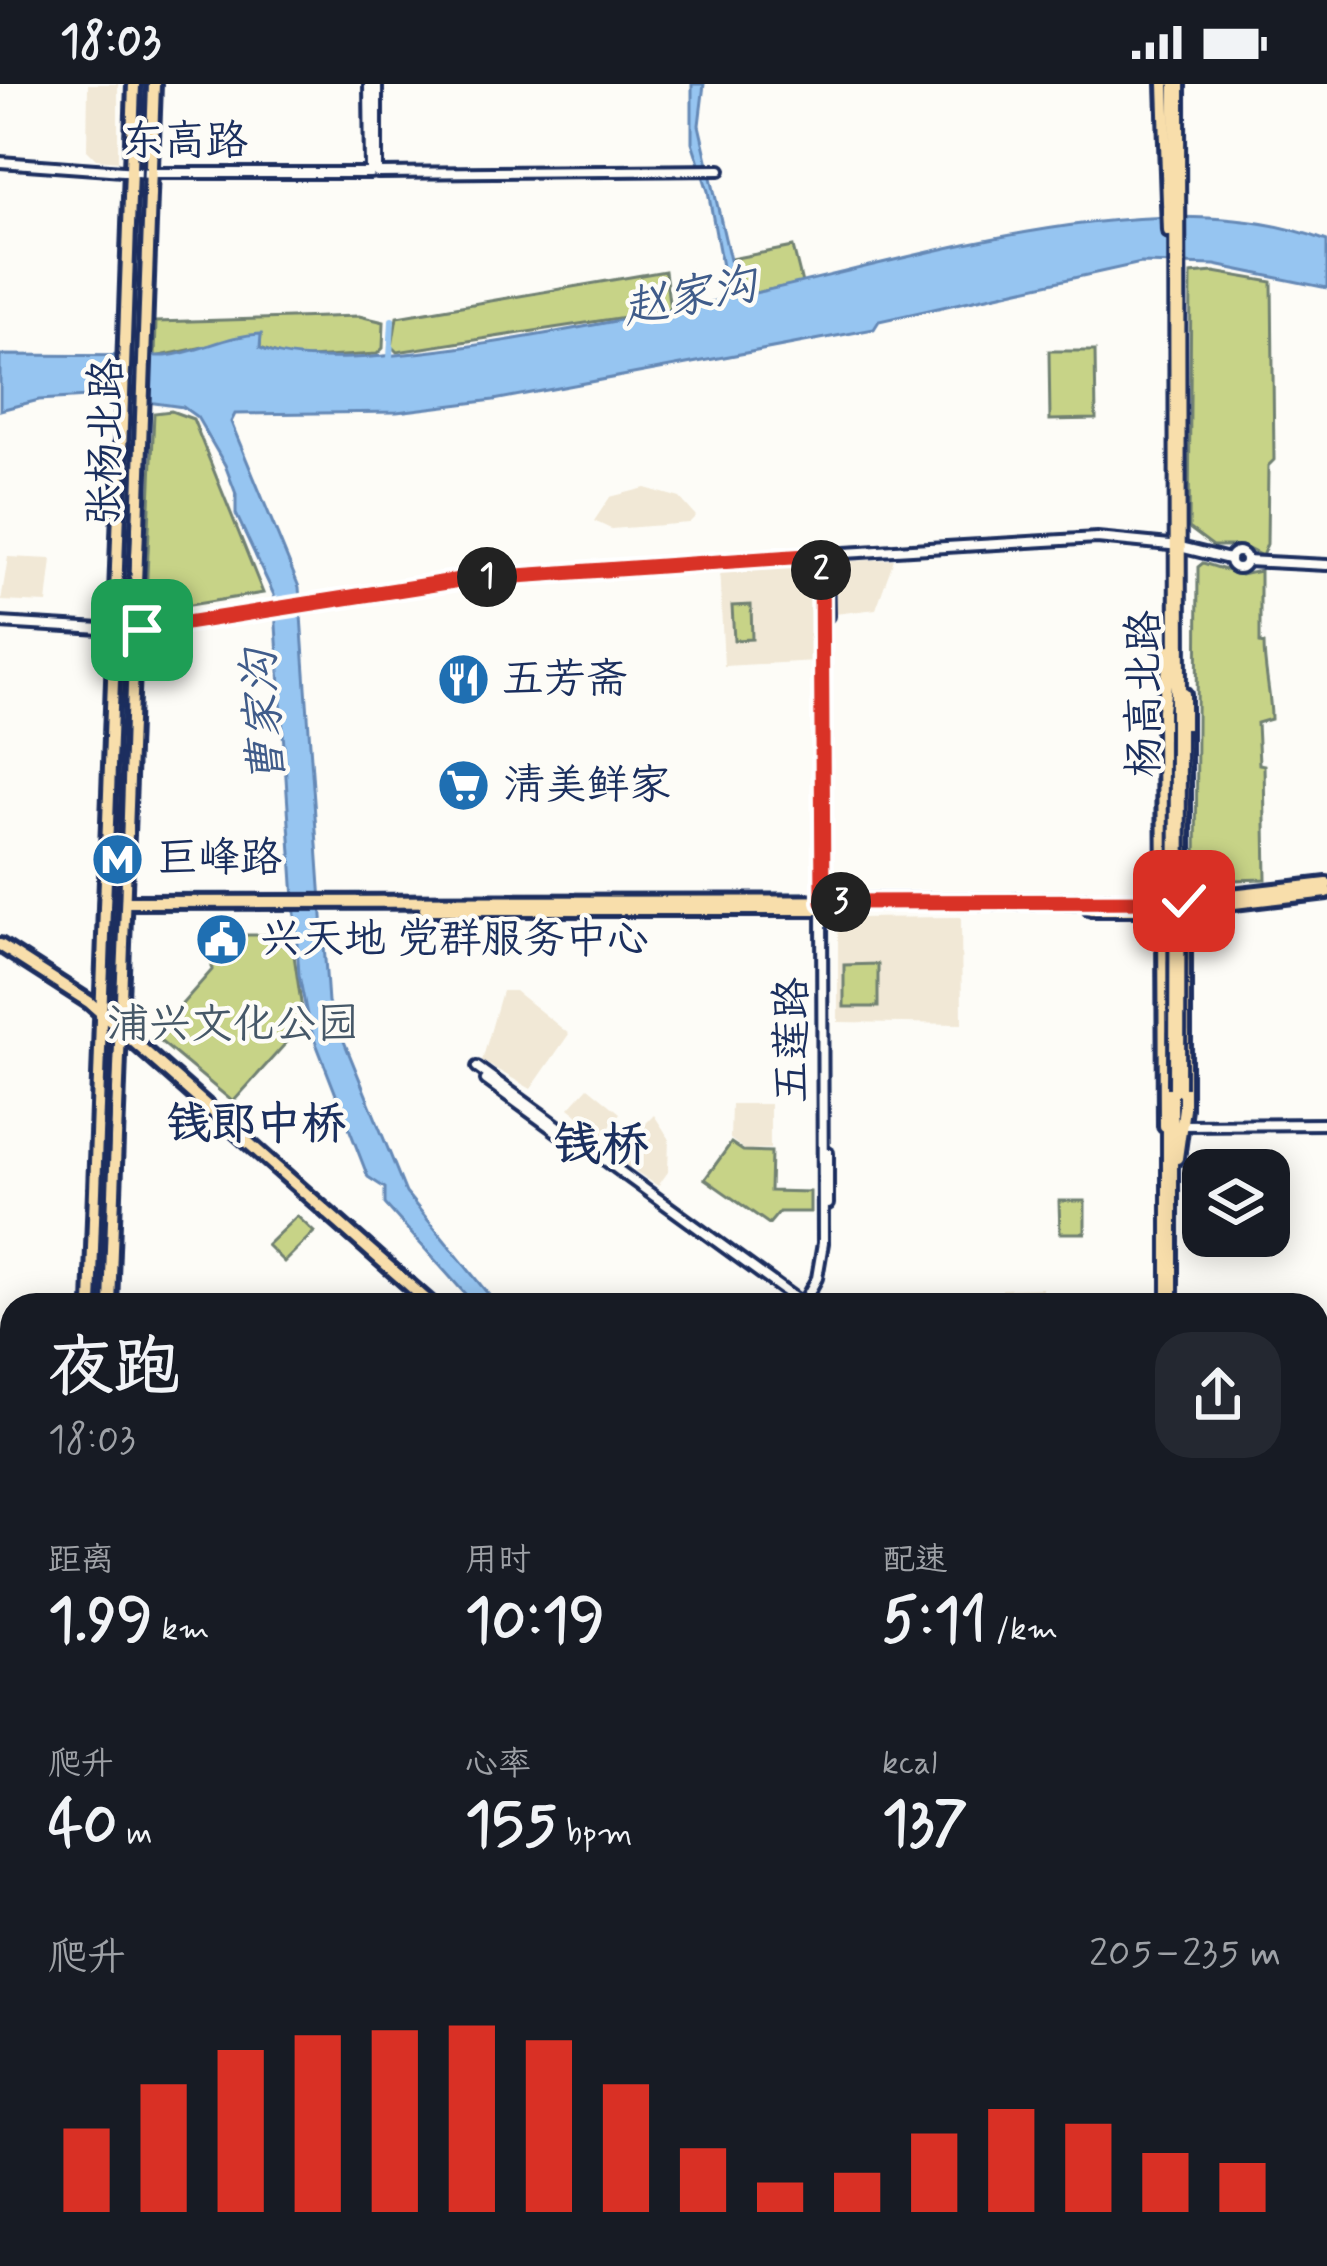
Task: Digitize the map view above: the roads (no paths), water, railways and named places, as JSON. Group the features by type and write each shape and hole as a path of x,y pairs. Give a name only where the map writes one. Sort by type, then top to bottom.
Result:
{"highway":[{"name":"杨高北路","path":"1173,84 1173,1293"}],"main road":[{"name":"张杨北路","path":"93,1293 134,84"},
{"name":"张杨北路","path":"111,1293 154,84"},
{"path":"1173,84 1182,108 1174,231"},
{"path":"1173,84 1163,109 1174,231"},
{"path":"1173,1158 1182,1125 1185,708 1174,650"},
{"path":"1173,1158 1162,1109 1162,905 1163,710 1174,650"},
{"path":"109,906 1184,905 1327,888"},
{"path":"0,948 105,1019 414,1293"}],"street":[{"path":"373,84 374,173"},
{"name":"东高路","path":"0,162 150,173 720,170"},
{"path":"0,623 136,631 521,574 1097,538 1174,545 1229,559 1236,568 1246,561 1327,565"},
{"name":"五莲路","path":"807,1293 822,1250 824,554"},
{"path":"476,1069 786,1293"},
{"path":"1182,1125 1327,1124"}],"water":[{"path":"692,84 704,84 699,125 735,282 750,294 1040,230 1191,217 1262,223 1327,241 1327,288 1215,265 1141,263 879,321 874,329 494,400 397,412 235,414 231,422 299,587 328,1002 406,1193 487,1293 464,1293 385,1204 385,1188 368,1177 309,1025 299,975 274,595 236,514 236,494 225,465 197,417 183,407 104,396 39,400 0,410 0,355 166,356 261,334 260,348 297,357 350,358 482,344 716,301 726,288 708,191 692,142"}],"waterway":[{"path":"390,358 392,320"}],"railway":[{"path":"103,1293 145,84"}],"place":[{"name":"五芳斋","path":"463,680"},
{"name":"清美鲜家","path":"464,786"},
{"name":"巨峰路","path":"117,859"},
{"name":"兴天地 党群服务中心","path":"221,940"}],"district":[{"name":"钱郎中桥","path":"256,1125"},
{"name":"钱桥","path":"601,1146"}],"water label":[{"name":"赵家沟","path":"690,298"},
{"name":"曹家沟","path":"265,717"}],"park label":[{"name":"浦兴文化公园","path":"233,1025"}]}
